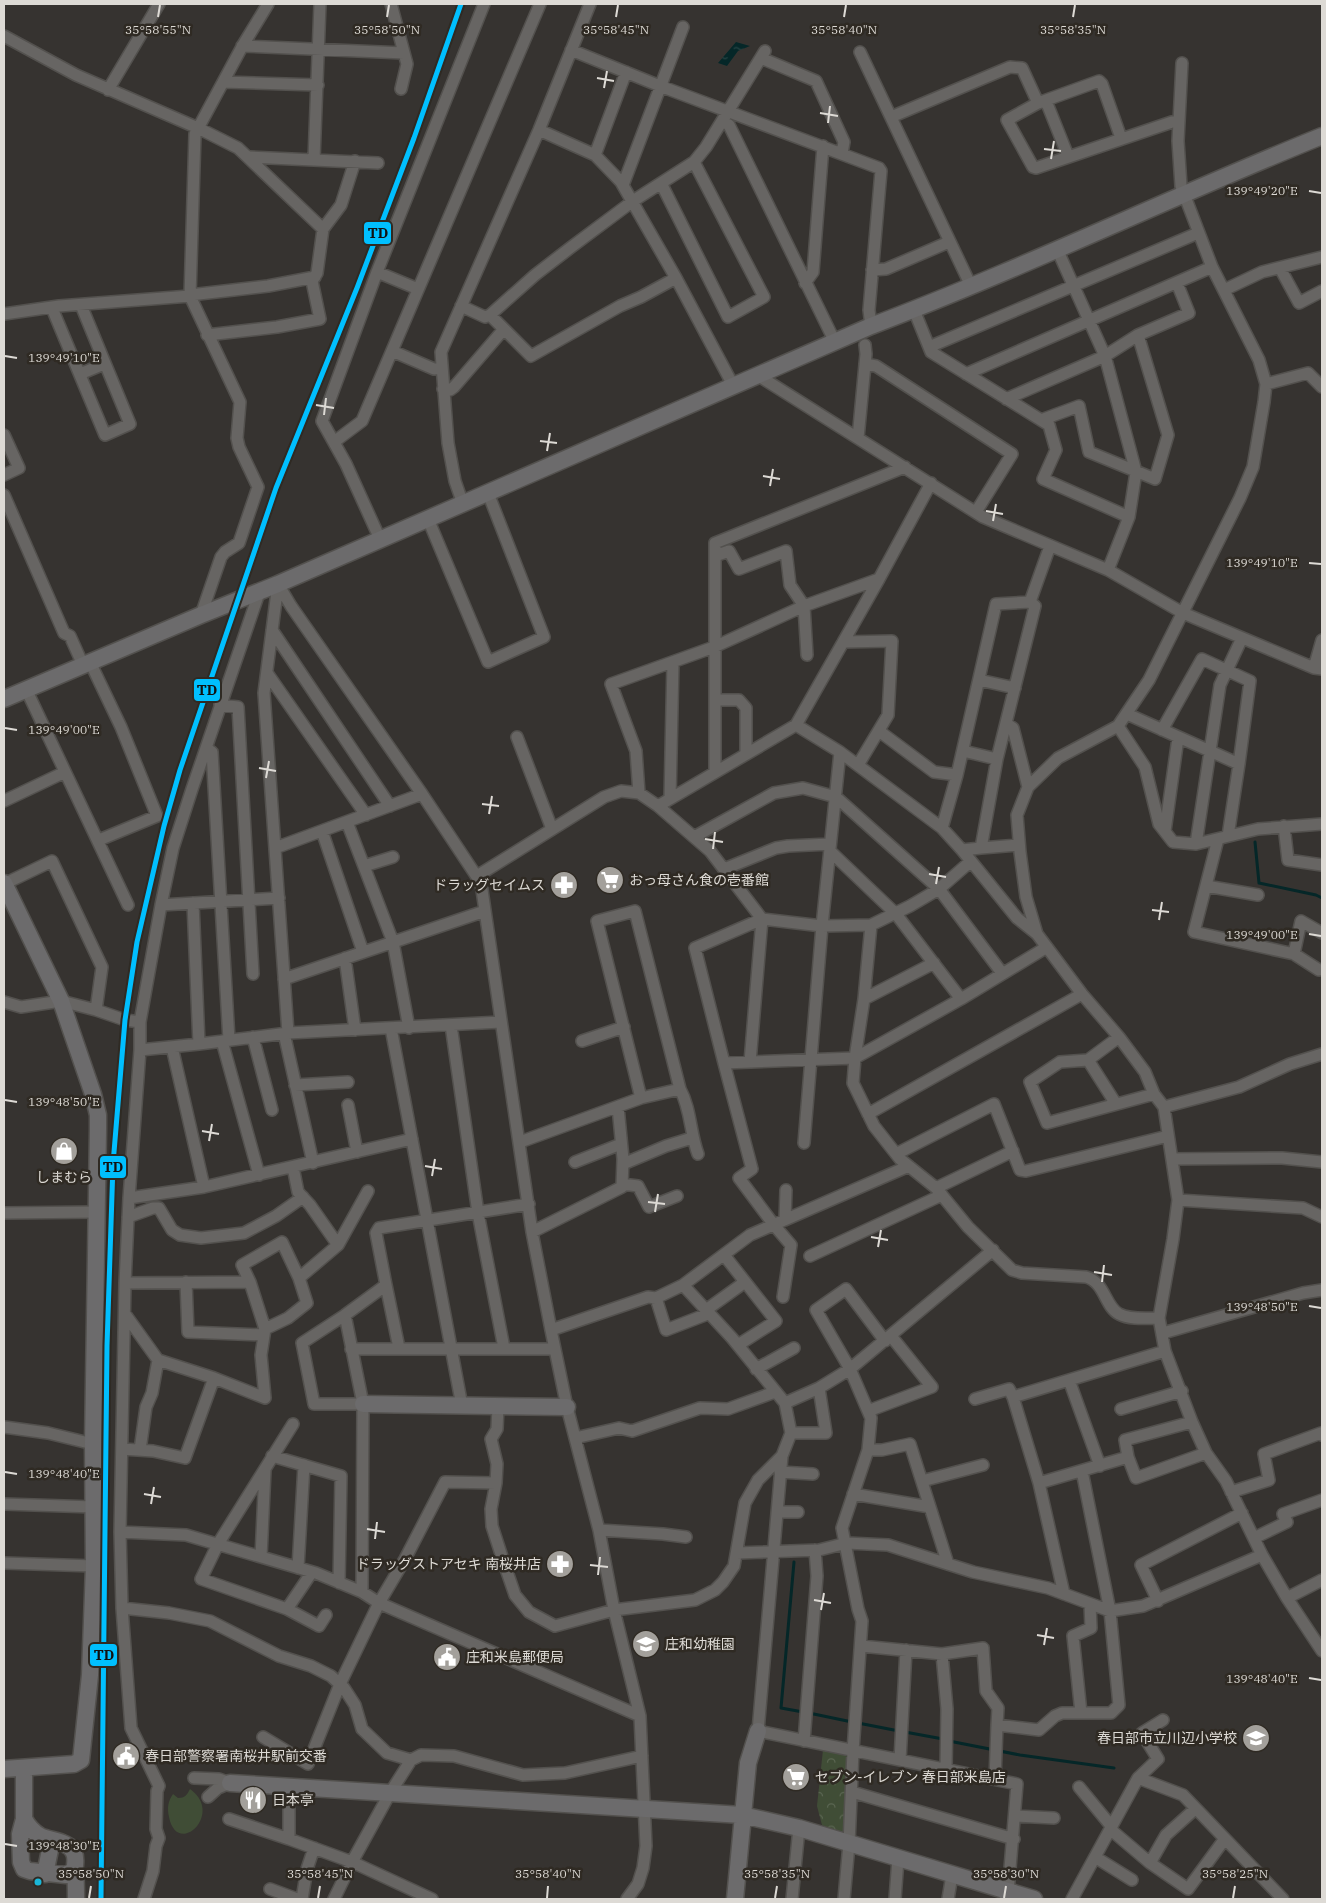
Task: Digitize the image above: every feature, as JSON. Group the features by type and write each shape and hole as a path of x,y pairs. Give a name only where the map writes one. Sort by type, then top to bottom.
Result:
{"street":[{"path":"108,90 159,4"},
{"path":"201,615 220,557 239,544 258,487 239,447 237,438 240,402 190,296 195,134 242,46 268,4"},
{"path":"314,159 320,4"},
{"path":"391,4 407,64 401,89"},
{"path":"380,539 346,464 322,421 377,272 484,4"},
{"path":"334,442 362,421 540,4"},
{"path":"463,504 455,481 448,443 440,352 539,130 587,5"},
{"path":"623,185 684,27"},
{"path":"4,36 76,75 198,128 238,148 250,157 322,229"},
{"path":"242,46 404,53"},
{"path":"571,50 660,86 879,168 881,171 869,310 871,326"},
{"path":"860,52 971,286"},
{"path":"461,306 485,318 490,316 535,275 633,201 694,162 763,55 816,81 844,142 842,153"},
{"path":"1037,934 1026,897 1017,815 1028,787 1058,758 1118,726 1149,680 1240,498 1253,467 1264,402 1266,384 1259,360 1212,267 1181,186 1178,141 1182,64"},
{"path":"891,117 1010,67 1022,68 1042,102 1068,156"},
{"path":"595,155 626,72"},
{"path":"1120,138 1102,84 1099,81 1042,102 1007,120 1033,167 1036,168 1120,138 1179,121"},
{"path":"223,82 318,85"},
{"path":"722,121 729,125 835,342"},
{"path":"539,130 595,155 623,185 676,278 734,387"},
{"path":"4,699 278,584 871,326 971,286 1184,193 1322,136"},
{"path":"805,284 813,272 823,146"},
{"path":"250,157 378,163"},
{"path":"207,335 277,328 320,319 312,281 317,273 322,229 341,205 355,161"},
{"path":"661,184 728,317 764,297 694,162"},
{"path":"929,347 1198,232"},
{"path":"872,270 886,269 949,242"},
{"path":"1057,249 1105,356 1136,472 1129,516 1108,570"},
{"path":"1224,290 1262,272 1322,257"},
{"path":"966,374 1212,267"},
{"path":"1280,268 1299,303 1322,291"},
{"path":"377,272 418,289"},
{"path":"4,314 81,305 190,296 268,286 315,277"},
{"path":"490,316 531,356 620,306 642,297 676,278"},
{"path":"1006,399 1105,356 1138,335 1189,313 1177,283"},
{"path":"52,308 105,435 130,424 81,305"},
{"path":"914,310 931,352 1049,425 1056,450 1043,480 1129,516"},
{"path":"443,389 450,390 454,387 504,329"},
{"path":"1041,420 1079,406 1089,452 1155,479 1168,435 1138,335"},
{"path":"858,438 866,354 865,345"},
{"path":"392,351 434,369 442,368"},
{"path":"80,374 104,364"},
{"path":"865,364 876,366 1012,454 976,512"},
{"path":"1266,384 1308,373 1322,387"},
{"path":"759,376 983,517 1108,570 1183,613 1318,669 1322,640"},
{"path":"4,435 19,468 4,475"},
{"path":"715,772 715,543 905,467"},
{"path":"658,806 796,725 931,483"},
{"path":"428,519 488,662 544,637 488,493"},
{"path":"4,495 64,633 70,636 121,727 158,816 99,840"},
{"path":"4,528 15,523"},
{"path":"1030,602 1050,546"},
{"path":"714,556 729,551 739,569 786,551 790,585 804,606 807,655"},
{"path":"639,793 636,751 611,684 714,648 804,606 879,579"},
{"path":"278,584 264,693 279,898 286,1033 295,1085 313,1162"},
{"path":"278,584 291,606 422,794 481,883 532,1232 550,1330 567,1407 599,1530 614,1610 640,1716 646,1846 644,1868 638,1884 627,1899"},
{"path":"144,1899 159,1838 156,1829 157,1791 159,1786 131,1728 122,1608 120,1532 125,1284 129,1198 140,1050 140,1022 160,906 173,848 258,592"},
{"path":"942,828 963,751 996,604 1030,602 1035,606 997,759 981,848"},
{"path":"272,630 390,806"},
{"path":"1196,844 1220,685 1242,638"},
{"path":"843,642 892,641 888,715 858,765"},
{"path":"1162,730 1202,659 1250,680 1239,764 1223,838 1206,886 1194,932 1294,954 1319,970"},
{"path":"670,799 673,662"},
{"path":"267,673 366,815"},
{"path":"979,680 1015,688"},
{"path":"26,689 99,840 128,905"},
{"path":"715,700 738,700 746,708 746,754"},
{"path":"220,705 238,707 247,900 253,974"},
{"path":"1127,714 1239,764"},
{"path":"1007,724 1013,728 1028,787"},
{"path":"796,725 840,752 942,828 1017,918 1037,934 1082,994 1119,1037 1145,1072 1154,1094 1164,1108 1178,1200 1174,1239 1159,1318 1165,1350 1182,1391 1192,1422 1206,1453 1231,1492 1262,1555 1322,1651"},
{"path":"1118,726 1145,767 1159,824 1173,842 1196,844 1258,829 1322,824"},
{"path":"879,731 934,772 957,775"},
{"path":"517,737 552,829"},
{"path":"1164,831 1178,738"},
{"path":"206,748 212,752 221,902 225,1040 259,1175"},
{"path":"963,751 997,759"},
{"path":"804,1143 822,926 840,752"},
{"path":"4,801 65,772"},
{"path":"694,836 774,793 803,788 836,797 939,889 1002,973"},
{"path":"477,876 604,797 621,791 639,793 658,806 710,852 762,918 750,1062"},
{"path":"275,848 422,794"},
{"path":"348,822 393,942 409,1028"},
{"path":"1284,826 1288,860 1322,864"},
{"path":"322,831 363,952"},
{"path":"962,850 1019,845"},
{"path":"724,869 776,848 788,846 830,848 896,914 962,999"},
{"path":"364,866 394,856"},
{"path":"4,1769 74,1764 81,1760 90,1675 94,1566 93,1444 98,1115 93,1094 61,1001 4,883 52,861 102,967 96,1010"},
{"path":"783,1298 791,1245 739,1178 752,1169 695,948 762,918 822,926 871,925 896,914 939,889 971,862"},
{"path":"1206,886 1258,895"},
{"path":"160,906 279,898"},
{"path":"193,904 200,1044"},
{"path":"284,979 485,911"},
{"path":"641,1098 597,921 635,911 680,1089 686,1099 692,1138 698,1154"},
{"path":"1294,954 1301,921 1322,934"},
{"path":"871,925 853,1083 874,1126 896,1154 939,1192 968,1228 1012,1270 1086,1276 1094,1279 1117,1313 1124,1316 1159,1318"},
{"path":"724,1063 855,1058 962,999 1047,947"},
{"path":"345,958 355,1030"},
{"path":"864,999 934,963"},
{"path":"868,1114 1082,994"},
{"path":"4,1002 21,1007 61,1001 125,1020 140,1022"},
{"path":"140,1050 286,1033 501,1022"},
{"path":"451,1025 478,1212 504,1348"},
{"path":"582,1041 624,1027"},
{"path":"391,1028 462,1406"},
{"path":"253,1037 272,1110"},
{"path":"1119,1037 1088,1060 1060,1062 1030,1082 1047,1123 1154,1094"},
{"path":"172,1047 204,1187"},
{"path":"1164,1108 1239,1087 1290,1064 1322,1054"},
{"path":"1088,1060 1116,1104"},
{"path":"295,1085 348,1082"},
{"path":"520,1142 641,1098 680,1089"},
{"path":"896,1154 994,1104 1020,1170 1026,1171 1168,1136"},
{"path":"348,1105 356,1152"},
{"path":"532,1232 622,1187 618,1107"},
{"path":"622,1164 666,1146 692,1138"},
{"path":"129,1198 204,1187 412,1139"},
{"path":"575,1162 621,1144"},
{"path":"810,1256 939,1192 1012,1151"},
{"path":"1172,1159 1282,1158 1322,1162"},
{"path":"550,1330 648,1297 656,1298 683,1286 750,1235 909,1166"},
{"path":"293,1167 298,1192 338,1245"},
{"path":"622,1184 638,1186 649,1207 677,1196"},
{"path":"785,1220 786,1190"},
{"path":"298,1278 338,1245 368,1191"},
{"path":"128,1217 152,1208 159,1208 172,1230 180,1235 201,1238 244,1233 276,1216 303,1197"},
{"path":"1178,1200 1303,1208 1322,1217"},
{"path":"399,1348 376,1233 379,1228 529,1204"},
{"path":"4,1213 97,1212"},
{"path":"125,1314 158,1360 214,1378 265,1398 261,1355 264,1332 250,1282 242,1264 282,1242 307,1303 288,1318 264,1332 188,1332 186,1282"},
{"path":"785,1403 819,1388 850,1369 993,1250"},
{"path":"724,1254 776,1321 738,1345"},
{"path":"125,1284 250,1282"},
{"path":"656,1298 666,1330 705,1315 706,1310 745,1282"},
{"path":"386,1285 302,1343 314,1404 567,1407"},
{"path":"683,1286 738,1345 785,1403 791,1432 782,1456 780,1472 758,1731 748,1763 735,1899"},
{"path":"844,1899 862,1621 842,1528 868,1450 871,1418 868,1411 850,1369 816,1310 846,1289 932,1387 868,1411"},
{"path":"1163,1333 1304,1293 1322,1290"},
{"path":"345,1315 363,1404 362,1592"},
{"path":"756,1369 794,1348"},
{"path":"351,1349 555,1349"},
{"path":"1013,1397 1165,1350"},
{"path":"140,1450 146,1407 152,1393 158,1360"},
{"path":"122,1449 153,1451 185,1458 214,1378"},
{"path":"1069,1380 1100,1466"},
{"path":"791,1432 826,1433 819,1388"},
{"path":"975,1399 1008,1389 1013,1397 1040,1483 1064,1594"},
{"path":"1121,1409 1182,1391"},
{"path":"576,1438 619,1428 632,1431 700,1408 728,1409 775,1392"},
{"path":"498,1406 497,1429 491,1439 497,1464 496,1483 491,1509 492,1526 515,1595 529,1612 555,1626 614,1610 695,1600 714,1590 723,1582 734,1566 738,1553 744,1503 758,1480 782,1456"},
{"path":"1192,1422 1125,1440 1128,1457 1136,1478 1206,1453"},
{"path":"293,1424 218,1544 201,1579 287,1610 319,1626 326,1615"},
{"path":"4,1427 48,1433 93,1444"},
{"path":"1231,1492 1269,1480 1264,1454 1322,1432 1322,1435"},
{"path":"868,1450 882,1450 910,1444 948,1564"},
{"path":"272,1456 341,1476 339,1583"},
{"path":"1040,1483 1128,1457"},
{"path":"298,1568 304,1465"},
{"path":"922,1481 983,1465"},
{"path":"261,1557 265,1468"},
{"path":"997,1725 1039,1730 1055,1716 1062,1713 1111,1713 1118,1705 1110,1611 1082,1471"},
{"path":"780,1472 813,1474"},
{"path":"263,1737 308,1764 340,1684 379,1603 405,1560 445,1482 496,1483"},
{"path":"853,1494 930,1507"},
{"path":"1254,1538 1286,1522 1283,1514 1322,1500"},
{"path":"4,1504 94,1506"},
{"path":"778,1512 798,1512"},
{"path":"1158,1600 1141,1565 1242,1513"},
{"path":"599,1530 686,1537"},
{"path":"120,1532 186,1535 312,1572 362,1592 379,1603 640,1716"},
{"path":"738,1553 815,1550 846,1543 888,1545 973,1572 1048,1588 1110,1611 1143,1606 1262,1555"},
{"path":"804,1741 817,1576 815,1550"},
{"path":"4,1563 94,1566"},
{"path":"287,1610 312,1572"},
{"path":"1288,1598 1322,1580"},
{"path":"1081,1713 1073,1636 1091,1628 1090,1604"},
{"path":"122,1608 168,1613 210,1621 279,1656 311,1666 332,1676 355,1706 362,1729 387,1753 410,1760"},
{"path":"861,1646 942,1654 983,1648 986,1691 998,1708 995,1779"},
{"path":"900,1760 906,1650"},
{"path":"942,1654 947,1709 946,1769"},
{"path":"1072,1899 1138,1778 1158,1759 1142,1733 1163,1720"},
{"path":"758,1731 1017,1784 1014,1839 1007,1895"},
{"path":"334,1899 352,1862 410,1760 421,1755 454,1756 523,1775 565,1773 642,1756"},
{"path":"24,1768 24,1819 20,1834 21,1862 24,1869 45,1874 66,1875 74,1870"},
{"path":"194,1778 230,1783 742,1814 798,1828 952,1875 1007,1895 1034,1899"},
{"path":"1138,1778 1183,1795 1224,1840 1283,1899"},
{"path":"208,1797 218,1788 230,1783"},
{"path":"289,1786 289,1839"},
{"path":"1079,1786 1111,1828 1150,1863 1188,1889 1224,1840"},
{"path":"852,1792 1014,1839"},
{"path":"1150,1863 1166,1835 1195,1809"},
{"path":"1015,1816 1054,1818"},
{"path":"24,1819 34,1832 73,1849 75,1855 76,1899"},
{"path":"229,1819 352,1862 432,1899"},
{"path":"792,1899 798,1828"},
{"path":"45,1874 52,1840"},
{"path":"302,1899 306,1869 314,1848"},
{"path":"1095,1857 1132,1880"},
{"path":"895,1899 898,1859"},
{"path":"948,1899 952,1875"},
{"path":"270,1889 297,1899"}],"green space":[{"path":"823,1750 848,1755 844,1835 822,1825 817,1806"},
{"path":"190,1789 199,1799 203,1810 201,1820 196,1828 188,1833 181,1833 174,1829 169,1817 168,1805 173,1794 178,1798 182,1797"}],"water":[{"path":"736,42 750,46 738,51 727,66 718,63"}],"waterway":[{"path":"1255,842 1259,883 1316,895 1322,898"},
{"path":"794,1562 781,1708 803,1712"},
{"path":"809,1713 852,1722"},
{"path":"858,1723 899,1731"},
{"path":"905,1732 943,1739"},
{"path":"949,1741 1020,1755 1114,1768"}],"transit line":[{"name":"TD","path":"101,1899 107,1346 113,1164 125,1020 137,942 164,826 180,770 276,488 357,288 414,138 461,4"}],"place":[{"name":"おっ母さん食の壱番館","path":"610,880"},
{"name":"ドラッグセイムス","path":"564,885"},
{"name":"しまむら","path":"64,1151"},
{"name":"ドラッグストアセキ 南桜井店","path":"560,1564"},
{"name":"庄和幼稚園","path":"646,1644"},
{"name":"庄和米島郵便局","path":"447,1657"},
{"name":"春日部市立川辺小学校","path":"1256,1738"},
{"name":"春日部警察署南桜井駅前交番","path":"126,1756"},
{"name":"セブン-イレブン 春日部米島店","path":"796,1777"},
{"name":"日本亭","path":"253,1800"}]}
